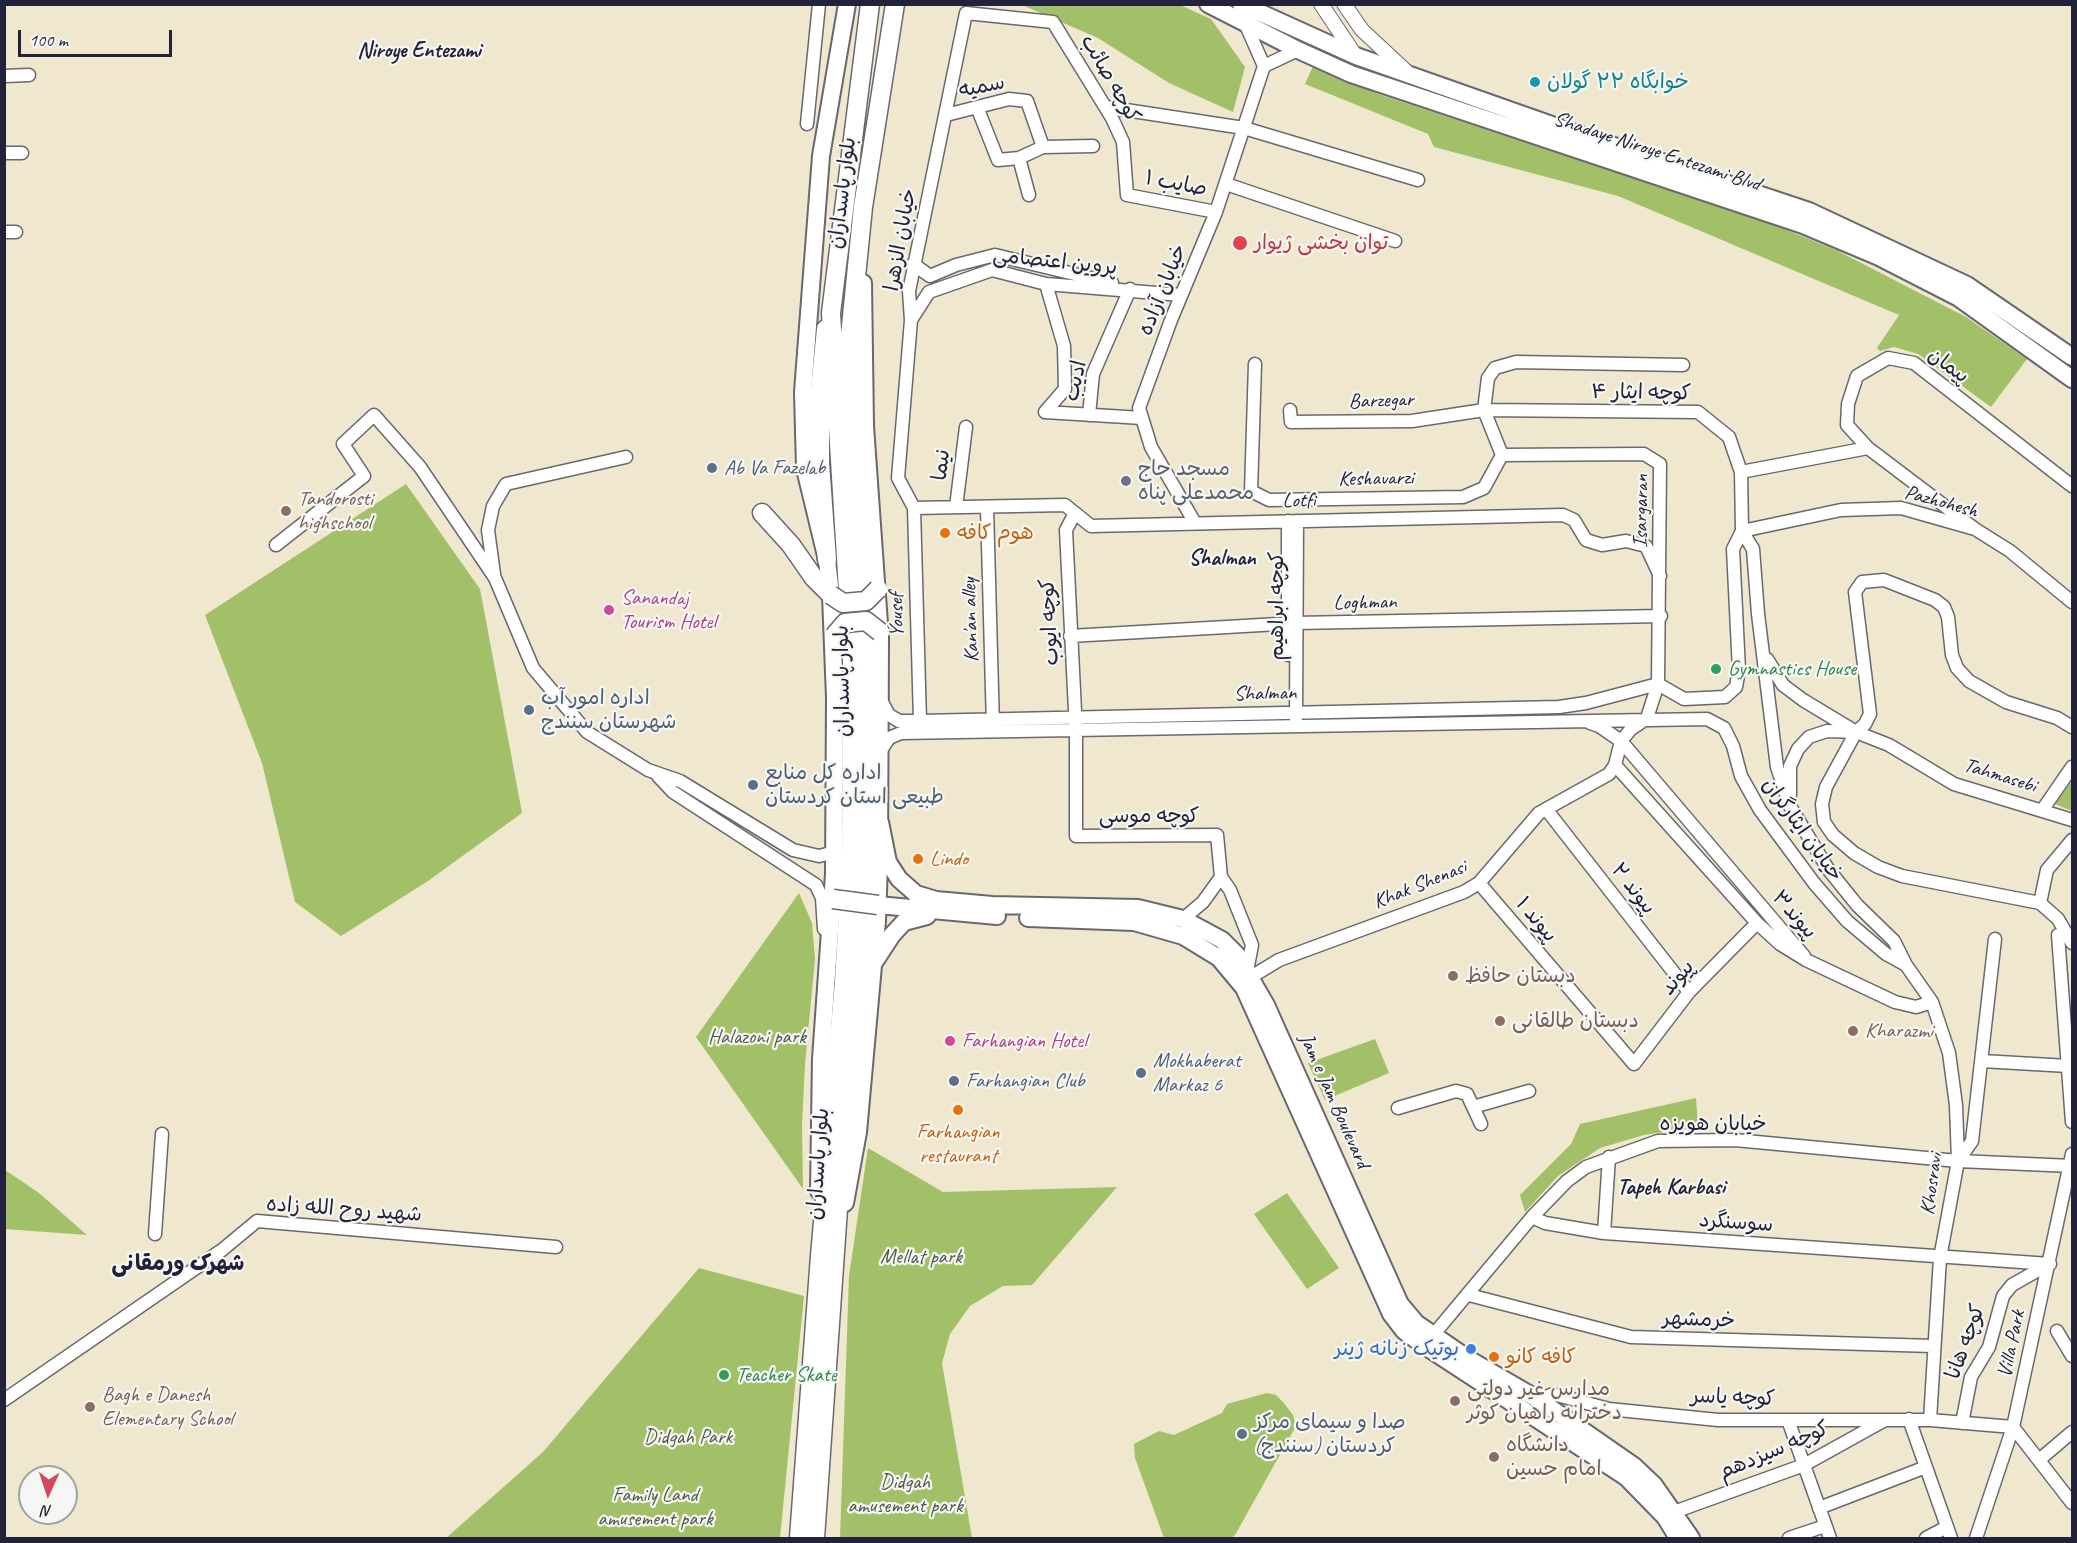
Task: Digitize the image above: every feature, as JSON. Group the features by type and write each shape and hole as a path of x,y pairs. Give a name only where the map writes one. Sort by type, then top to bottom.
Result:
{"main road":[{"path":"827,561 805,470 803,392 822,147 848,4"},
{"name":"بلوار پاسداران","path":"815,1539 827,1256 848,932 853,770 852,656 831,313 870,4"},
{"name":"بلوار پاسداران","path":"799,1539 818,1310 844,1123 858,983 866,836 867,656 849,346 858,252 876,115 895,4"},
{"path":"891,29 904,4"},
{"name":"Shadaye Niroye Entezami Blvd","path":"1208,4 1351,74 1676,174 1809,211 1966,285 2073,357"},
{"name":"Shadaye Niroye Entezami Blvd","path":"1241,4 1411,76 1676,174 1879,257 1959,298 2073,379"},
{"path":"827,1256 858,1132 878,905 880,632 865,426 863,282 858,252"},
{"path":"827,1256 818,1129 835,852 834,636 820,463 820,389 823,339 831,313"},
{"path":"762,513 791,545 814,578 843,603 866,601 878,589"},
{"path":"834,636 845,623 866,621 880,632"},
{"name":"Jam e Jam Boulevard","path":"880,822 888,862 899,879 916,894 936,900 1108,914 1183,936 1219,958 1239,981 1379,1291 1391,1314 1404,1331 1626,1477 1665,1517 1678,1539"},
{"path":"833,899 878,905"},
{"name":"Jam e Jam Boulevard","path":"878,905 946,913 1052,920 1138,908 1183,919 1222,940 1249,974 1292,1060 1400,1304 1416,1323 1470,1360 1539,1400 1634,1466 1654,1485 1691,1539"},
{"path":"873,964 892,935 904,922 946,913"}],"street":[{"path":"807,124 819,4"},
{"path":"1321,4 1351,50 1363,37 1364,32"},
{"path":"1344,4 1364,32 1411,76"},
{"name":"خیابان الزهرا","path":"914,508 898,478 911,320 909,291 966,13 1053,22"},
{"name":"کوچه صائب","path":"1053,22 1106,107 1123,142 1127,195"},
{"path":"1245,23 1264,66 1298,50"},
{"name":"خیابان آزاده","path":"1195,523 1151,447 1139,408 1181,295 1216,212 1264,66"},
{"path":"4,76 29,75"},
{"name":"سمیه","path":"945,115 1009,99 1027,101 1043,147"},
{"path":"977,107 998,160 1019,158 1043,147 1093,146"},
{"path":"1106,107 1244,128 1418,180"},
{"path":"4,153 22,153"},
{"path":"1019,158 1029,195"},
{"path":"1226,184 1395,241"},
{"name":"صایب ۱","path":"1127,195 1216,212"},
{"name":"پروین اعتصامی","path":"913,264 930,276 956,265 995,255 1094,277 1130,289"},
{"name":"پروین اعتصامی","path":"911,320 929,292 992,270 1047,284 1130,289"},
{"name":"ادیب","path":"1047,284 1064,346 1065,389 1045,412 1089,415 1093,374 1130,289"},
{"path":"1130,289 1181,295"},
{"name":"پیمان","path":"1975,529 1868,448 1847,425 1848,404 1857,376 1888,358 1914,363 2073,486"},
{"path":"1502,455 1484,410 1488,378 1495,368 1516,362 1683,365"},
{"name":"Keshavarzi","path":"1255,364 1251,491 1269,500 1462,497 1484,488 1502,455"},
{"name":"Barzegar","path":"1290,410 1291,422 1412,421 1484,410"},
{"name":"کوچه ایثار ۴","path":"1484,410 1698,412 1729,437 1741,472 1742,531"},
{"path":"276,545 364,476 343,444 374,415 420,467 495,578 533,668 587,732 658,776 673,792 816,885 822,898 824,942 829,965"},
{"path":"1089,415 1142,418"},
{"name":"نیما","path":"956,507 966,427"},
{"path":"1741,472 1868,448"},
{"name":"Isargaran","path":"1502,455 1644,454 1660,464 1659,684 1647,718"},
{"path":"495,578 488,530 493,506 506,484 626,457"},
{"name":"Lotfi","path":"914,508 1065,505 1090,526 1563,515 1574,520 1587,540 1602,545 1626,541 1646,546 1660,576"},
{"name":"Kan'an alley","path":"987,507 993,726"},
{"name":"Yousef","path":"914,508 920,721"},
{"name":"Pazhohesh","path":"1742,531 1841,510 1901,508 1975,529 2010,551 2073,602"},
{"name":"کوچه ایوب","path":"1075,513 1066,531 1076,724 1076,836"},
{"name":"کوچه ابراهیم","path":"1292,521 1292,726"},
{"path":"1659,684 1684,699 1725,697 1736,687 1739,670 1733,549 1742,531"},
{"name":"Khosravi","path":"1742,531 1753,549 1758,614 1777,767 1790,806 1828,869 1857,905 1894,941 1906,964 1932,1002 1948,1053 1956,1105 1958,1161 1940,1258 1930,1420"},
{"path":"2073,727 2057,718 2012,705 1969,681 1957,668 1952,656 1948,616 1944,607 1927,595 1884,580 1862,582 1855,592 1870,694 1868,721 1856,732 1826,787 1822,804 1824,822 1833,836 1854,854 1878,867 1902,876 2040,903 2058,919 2073,943"},
{"name":"Loghman","path":"1070,636 1292,624 1661,616"},
{"path":"1765,656 1783,685 1856,732"},
{"name":"Shalman","path":"880,752 889,738 900,734 993,726 1292,713 1559,707 1586,703 1659,684"},
{"name":"Shalman","path":"880,699 889,715 899,721 993,726"},
{"path":"1428,710 1428,724"},
{"path":"1615,765 1622,741 1631,729 1647,718"},
{"name":"Shalman","path":"1076,724 1292,726 1647,718"},
{"name":"خیابان ایثارگران","path":"1647,718 1707,718 1724,728 1733,746 1740,776 1785,847 1848,921 1886,954 1906,964"},
{"name":"پیوند۳","path":"1580,721 1599,726 1622,741 1761,907 1794,941 1806,960"},
{"path":"1790,806 1790,766 1797,749 1809,737 1827,731 1856,732"},
{"name":"Tahmasebi","path":"1856,732 1889,745 1954,784 2043,809 2073,820"},
{"name":"پیوند۳","path":"1615,765 1757,923 1780,944 1806,960"},
{"name":"Khak Shenasi","path":"1249,974 1279,960 1464,892 1479,883 1539,813 1609,774 1615,765"},
{"path":"2043,809 2073,767"},
{"path":"658,776 680,781 793,850 819,856 835,852"},
{"name":"پیوند ۲","path":"1546,809 1689,992"},
{"path":"743,837 750,825"},
{"name":"کوچه موسی","path":"1076,836 1217,835 1221,877"},
{"path":"2040,903 2047,870 2073,840"},
{"path":"1183,919 1203,902 1221,877 1230,891 1252,945 1249,974"},
{"name":"پیوند ۱","path":"1479,883 1634,1064"},
{"name":"پیوند","path":"1634,1064 1689,992 1757,923"},
{"path":"2058,935 2073,1122"},
{"path":"1958,1161 1972,1141 1995,939"},
{"path":"1806,960 1895,1002 1916,1007 1932,1002"},
{"path":"1982,1061 2068,1066"},
{"path":"1398,1108 1456,1091 1467,1094 1481,1124"},
{"path":"1473,1107 1529,1091"},
{"path":"155,1234 162,1134"},
{"name":"خیابان هویزه","path":"1434,1334 1532,1217 1568,1181 1586,1167 1609,1157 1658,1142 1735,1140 1958,1161 2072,1162"},
{"path":"1604,1233 1609,1157"},
{"name":"Villa Park","path":"1976,1539 2013,1427 2072,1162"},
{"name":"سوسنگرد","path":"1532,1217 1545,1223 1604,1233 2050,1264"},
{"name":"شهید روح الله زاده","path":"4,1400 222,1250 257,1221 556,1247"},
{"name":"کوچه هانا","path":"1962,1423 1971,1377 1989,1347 2003,1296 2012,1285 2050,1264"},
{"name":"خرمشهر","path":"1469,1295 1631,1337 1934,1346"},
{"path":"2057,1331 2073,1356"},
{"name":"کوچه یاسر","path":"1539,1400 1553,1394 1620,1410 1718,1420 1909,1419 2013,1427"},
{"name":"کوچه سیزدهم","path":"1674,1512 1804,1465 1887,1419"},
{"path":"1909,1419 1949,1533 1926,1539"},
{"path":"1788,1420 1830,1539"},
{"path":"2013,1427 2073,1503"},
{"path":"2039,1460 2073,1432"},
{"path":"1819,1508 1926,1467"},
{"path":"1789,1539 1826,1526"}],"green space":[{"path":"1022,5 1180,5 1211,19 1245,67 1233,112 1169,83 1098,38"},
{"path":"1313,66 1378,94 1772,224 1836,250 1966,317 2027,359 1991,407 1918,354 1894,347 1880,351 1877,348 1899,315 1618,196 1434,147 1428,134 1305,84"},
{"path":"406,484 480,589 522,813 428,881 341,936 295,902 262,763 205,615"},
{"path":"2072,781 2072,811 2055,804"},
{"name":"Halazoni park","path":"799,893 812,923 815,959 805,1064 802,1125 803,1189 696,1037"},
{"path":"1375,1039 1389,1073 1325,1100 1308,1063"},
{"path":"1696,1098 1698,1127 1644,1135 1600,1148 1558,1176 1525,1212 1520,1195 1571,1144 1580,1124"},
{"name":"Mellat park","path":"868,1148 943,1192 1117,1187 1032,1285 1003,1286 970,1306 950,1334 942,1363 972,1538 840,1538 849,1276"},
{"path":"5,1170 39,1193 87,1235 5,1229"},
{"path":"1287,1193 1339,1268 1307,1289 1254,1214"},
{"name":"Didgah Park","path":"699,1268 804,1296 780,1538 446,1538 543,1452"},
{"path":"1267,1393 1276,1395 1283,1402 1293,1415 1296,1426 1235,1535 1231,1538 1164,1538 1135,1458 1134,1444 1159,1431 1174,1435 1222,1413 1227,1404"}],"place":[{"name":"خوابگاه ۲۲ گولان","path":"1535,82"},
{"name":"توان بخشی ژیوار","path":"1240,243"},
{"name":"Ab Va Fazelab","path":"712,468"},
{"name":"مسجد حاج محمدعلی پناه","path":"1126,481"},
{"name":"Tandorosti highschool","path":"286,511"},
{"name":"هوم کافه","path":"945,533"},
{"name":"Sanandaj Tourism Hotel","path":"609,610"},
{"name":"Gymnastics House","path":"1716,669"},
{"name":"اداره امور آب شهرستان سنندج","path":"529,710"},
{"name":"اداره کل منابع طبیعی استان کردستان","path":"753,785"},
{"name":"Lindo","path":"918,859"},
{"name":"دبستان حافظ","path":"1453,976"},
{"name":"دبستان طالقانی","path":"1500,1021"},
{"name":"Kharazmi","path":"1853,1031"},
{"name":"Farhangian Hotel","path":"950,1041"},
{"name":"Mokhaberat Markaz 6","path":"1141,1073"},
{"name":"Farhangian Club","path":"954,1081"},
{"name":"Farhangian restaurant","path":"958,1110"},
{"name":"بوتیک زنانه ژینر","path":"1471,1349"},
{"name":"کافه کانو","path":"1494,1357"},
{"name":"Teacher Skate","path":"724,1375"},
{"name":"مدارس غیر دولتی دخترانه راهیان کوثر","path":"1455,1401"},
{"name":"Bagh e Danesh Elementary School","path":"90,1407"},
{"name":"صدا و سیمای مرکز کردستان (سنندج)","path":"1242,1434"},
{"name":"دانشگاه امام حسین","path":"1494,1457"}],"district":[{"name":"Niroye Entezami","path":"419,51"},
{"name":"Shalman","path":"1222,559"},
{"name":"Tapeh Karbasi","path":"1671,1188"},
{"name":"شهرک ورمقانی","path":"178,1264"}],"park label":[{"name":"Didgah amusement park","path":"905,1494"},
{"name":"Family Land amusement park","path":"655,1507"}]}
